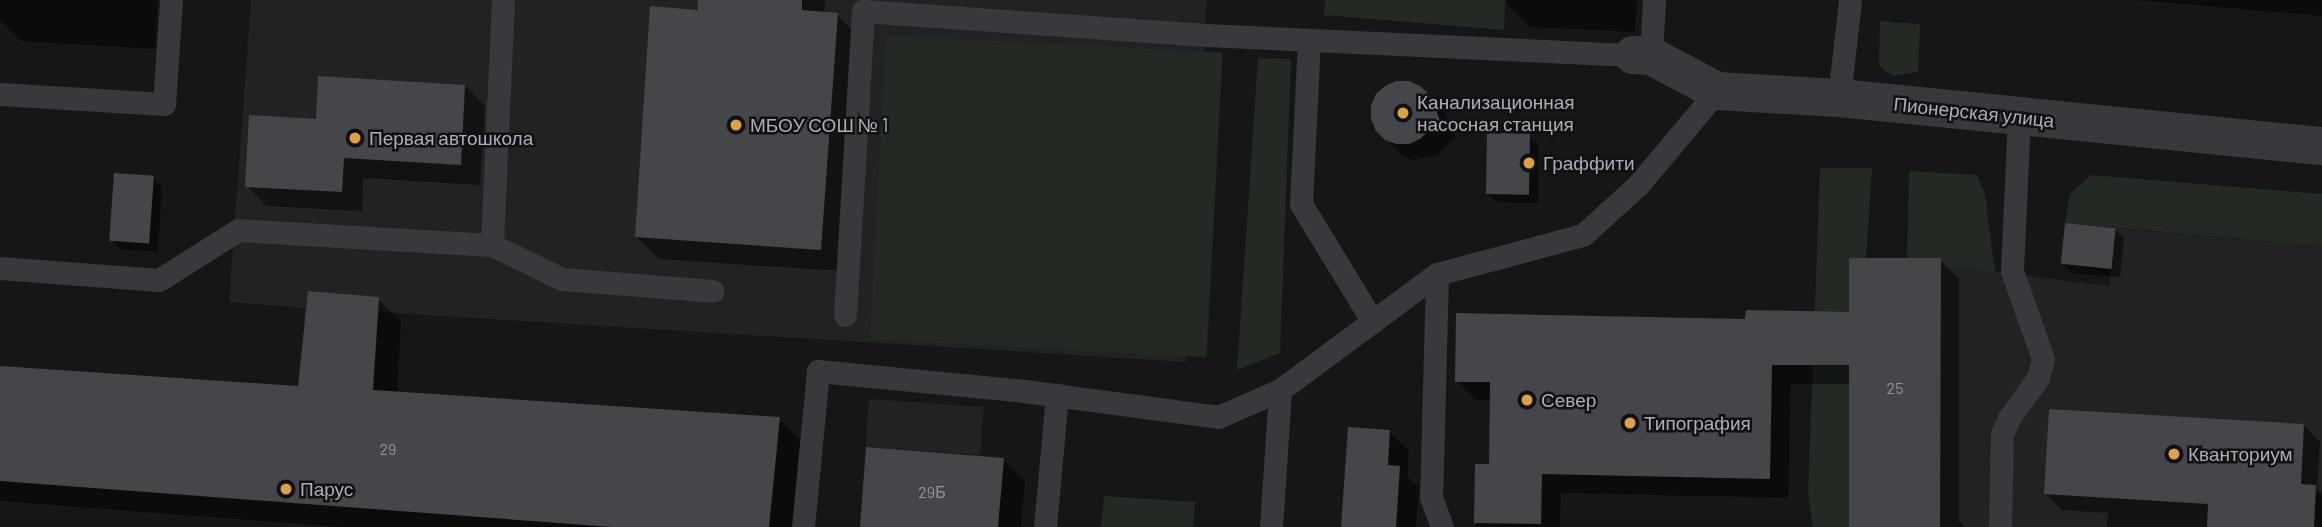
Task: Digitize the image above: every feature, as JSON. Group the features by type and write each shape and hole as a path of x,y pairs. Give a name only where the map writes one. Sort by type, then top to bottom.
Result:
{"street":[{"name":"Пионерская улица","path":"1642,55 1717,90 1839,98 2322,146"}],"lane":[{"path":"0,94 164,104 171,0"},
{"path":"492,245 503,0"},
{"path":"845,315 863,11 1000,10 1309,40 1642,55 1654,0"},
{"path":"1839,98 1850,0"},
{"path":"1309,40 1301,204 1373,322"},
{"path":"803,527 818,371 1057,395 1218,417 1280,390 1437,274 1583,235 1639,184 1717,90"},
{"path":"2000,527 2003,434 2009,418 2039,378 2043,359 2012,271 2020,118"},
{"path":"0,268 159,280 238,230 492,245 562,279 713,291"},
{"path":"1437,274 1431,497 1442,527"},
{"path":"1271,527 1280,390"},
{"path":"1045,527 1057,395"}],"shaded area":[{"path":"251,0 1207,0 1186,362 378,312 377,330 304,324 305,308 229,302"},
{"path":"1325,0 1505,0 1504,30 1324,15"},
{"path":"1880,21 1920,24 1918,72 1893,76 1879,66"},
{"path":"886,35 1223,53 1207,357 870,340"},
{"path":"1258,58 1291,59 1280,353 1237,370"},
{"path":"1820,168 1872,168 1866,258 1849,258 1849,527 1813,527 1808,495"},
{"path":"1909,171 1977,175 1985,195 1995,272 1941,265 1940,258 1907,258"},
{"path":"2091,175 2322,194 2322,246 2065,223 2070,194"},
{"path":"2116,228 2322,246 2322,495 2316,495 2314,527 1849,527 1849,258 1941,258 1941,265 2109,286"},
{"path":"869,399 984,407 980,455 866,447"},
{"path":"1104,496 1195,502 1193,527 1101,527"}],"building":[{"name":"МБОУ СОШ № 1","path":"698,0 802,0 802,10 838,13 821,250 635,237 650,6 697,10"},
{"name":"Первая автошкола","path":"318,76 465,85 461,165 344,158 342,192 245,187 249,115 316,119"},
{"name":"Канализационная насосная станция","path":"1396,81 1409,81 1420,86 1430,95 1440,120 1420,139 1409,144 1396,144 1385,140 1376,131 1371,119 1371,106 1376,94"},
{"path":"1487,133 1530,134 1529,195 1486,194"},
{"path":"114,173 154,176 149,244 109,241"},
{"path":"2065,223 2116,228 2111,269 2061,264"},
{"name":"Типография","path":"1849,258 1941,258 1940,527 1849,527 1849,365 1772,365 1770,479 1542,474 1541,524 1474,523 1475,464 1489,464 1490,382 1455,382 1456,313 1745,319 1746,310 1849,312"},
{"path":"308,291 379,297 373,390 780,417 769,527 612,527 0,481 0,366 298,386"},
{"name":"Кванториум","path":"2049,409 2304,424 2301,484 2316,485 2314,527 2207,527 2208,504 2044,494"},
{"path":"1348,427 1390,430 1388,465 1400,466 1396,527 1341,527"},
{"path":"866,447 1004,458 998,527 860,527"}],"place":[{"name":"Канализационная насосная станция","path":"1403,113"},
{"name":"МБОУ СОШ № 1","path":"736,125"},
{"name":"Первая автошкола","path":"355,138"},
{"name":"Граффити","path":"1529,163"},
{"name":"Север","path":"1527,400"},
{"name":"Типография","path":"1630,423"},
{"name":"Кванториум","path":"2174,454"},
{"name":"Парус","path":"286,489"}]}
